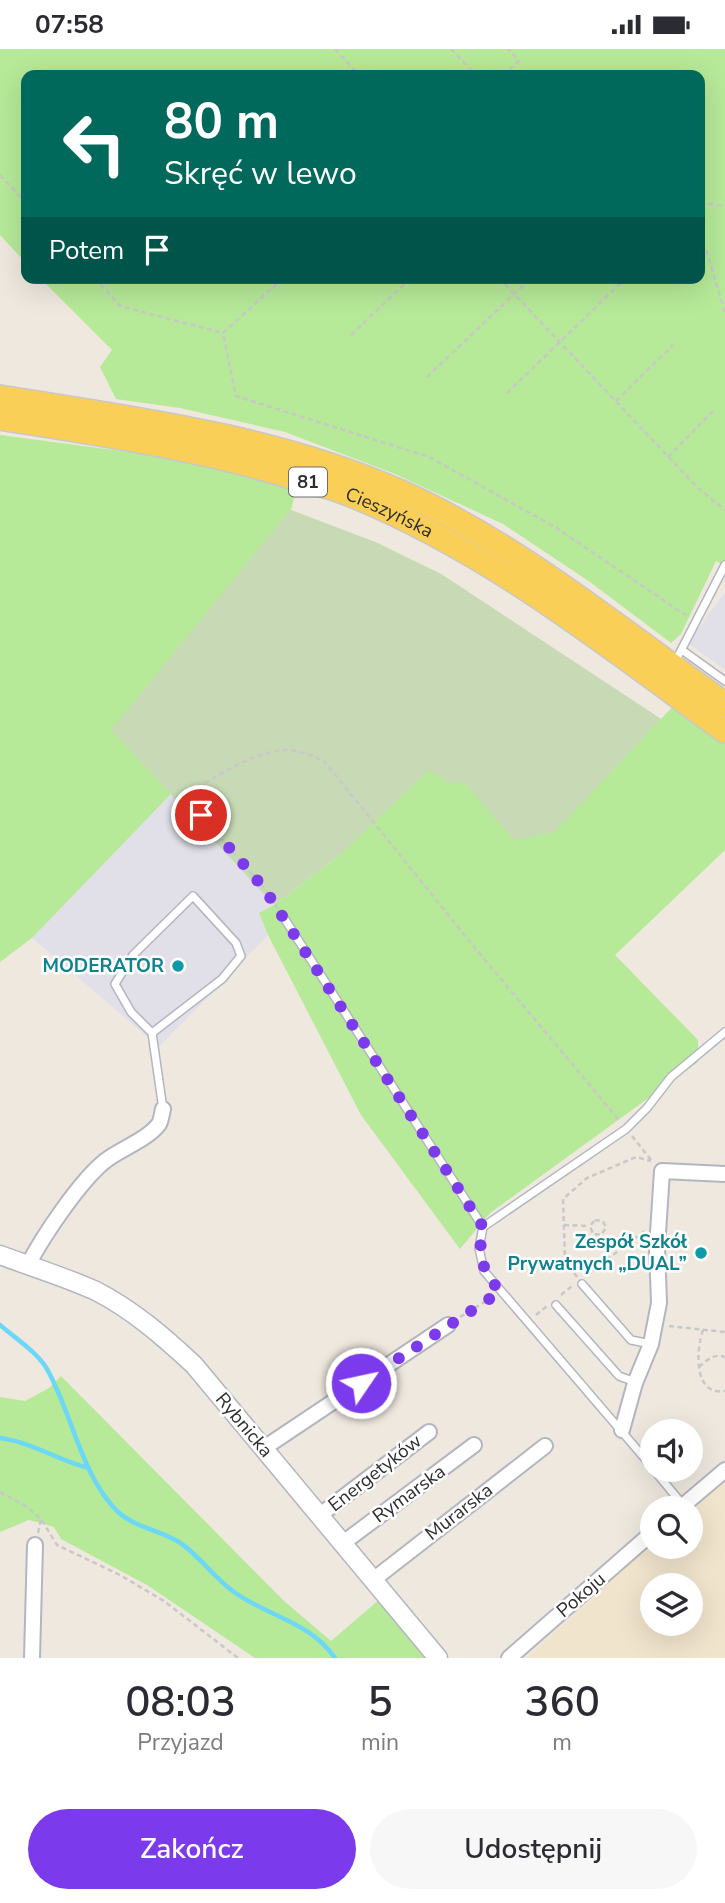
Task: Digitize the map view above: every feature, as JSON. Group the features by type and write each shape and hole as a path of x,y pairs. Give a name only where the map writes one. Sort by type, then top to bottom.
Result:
{"main road":[{"name":"Cieszyńska","path":"0,397 218,434 313,459 357,474 442,512 512,554 677,658 725,704"},
{"name":"Cieszyńska","path":"0,418 242,463 349,494 427,530 503,573 725,731"}],"street":[{"path":"28,1265 41,1242 105,1161 159,1124 163,1109"},
{"path":"621,1430 635,1383 651,1344 659,1303 656,1166 725,1174"},
{"name":"Rybnicka","path":"0,1255 95,1291 157,1331 194,1365 439,1658"},
{"path":"264,1448 448,1325"},
{"name":"Energetyków","path":"320,1515 429,1432"},
{"name":"Rymarska","path":"343,1543 474,1445"},
{"name":"Murarska","path":"373,1580 545,1445"},
{"path":"694,1496 725,1470"},
{"name":"Pokoju","path":"509,1658 640,1543"},
{"path":"32,1658 35,1545"}],"lane":[{"path":"725,565 677,658 725,681"},
{"path":"152,1033 222,979 241,956 236,943 193,896 132,955 115,985 131,1012 152,1033 163,1109"},
{"path":"284,918 483,1227 479,1248 484,1271 640,1453"},
{"path":"483,1227 626,1129 647,1108 671,1077 725,1032"},
{"path":"580,1282 631,1340 651,1344"},
{"path":"554,1303 619,1376 635,1383"}],"path":[{"path":"335,49 354,70"},
{"path":"452,49 471,70"},
{"path":"508,49 519,61 509,70"},
{"path":"0,175 21,198"},
{"path":"705,203 725,205"},
{"path":"705,248 725,313"},
{"path":"100,284 120,306 223,333"},
{"path":"223,333 276,284"},
{"path":"351,335 405,284"},
{"path":"505,284 697,487 725,510"},
{"path":"427,376 525,284"},
{"path":"507,394 620,284"},
{"path":"223,333 236,396 429,457 555,527 696,622"},
{"path":"616,401 673,345"},
{"path":"668,457 715,409"},
{"path":"284,918 264,888 185,797 204,783 238,767 265,755 287,750 324,761 656,1166"},
{"path":"580,1282 565,1259 563,1199 587,1178 636,1157 656,1166"},
{"path":"595,1220 603,1221 606,1228 601,1235 593,1234 590,1226 595,1220"},
{"path":"527,1322 659,1220"},
{"path":"564,1225 590,1226"},
{"path":"448,1325 500,1292"},
{"path":"655,1323 725,1332"},
{"path":"703,1330 697,1351 703,1381 708,1389 725,1391"},
{"path":"699,1367 711,1357 725,1357"},
{"path":"0,1492 24,1505 41,1519 57,1545 121,1575 164,1601 238,1658"}],"shaded area":[{"path":"725,592 725,670 688,643"},
{"path":"171,794 274,905 259,913 268,935 159,1047 32,938"},
{"path":"725,1478 725,1658 527,1658 640,1554 640,1559 703,1559 703,1496"}],"green space":[{"path":"0,49 725,49 725,566 716,561 681,634 671,643 590,582 503,524 395,474 285,432 180,408 116,399 100,367 112,350 46,284 705,284 705,70 21,70 21,258 0,235"},
{"path":"0,435 198,461 296,490 291,510 375,542 441,574 661,719 674,705 725,743 725,850 615,955 698,1040 698,1062 490,1213 460,1249 361,1115 259,913 274,905 341,854 190,780 171,794 32,938 0,962"},
{"path":"290,510 375,542 441,574 661,719 555,832 514,840 463,781 453,785 429,770 341,854 274,905 111,730"},
{"path":"61,1376 284,1601 331,1641 380,1599 433,1658 255,1658 147,1585 61,1539 54,1527 29,1520 0,1532 0,1397 25,1401 49,1388"}],"waterway":[{"path":"0,1325 32,1351 47,1369 94,1480 117,1511 131,1521 179,1542 234,1592 313,1635 335,1658"},
{"path":"0,1438 23,1443 89,1468"}],"place":[{"name":"MODERATOR","path":"178,966"},
{"name":"Zespół Szkół Prywatnych „DUAL”","path":"701,1253"}],"route":[{"path":"201,815 264,888 483,1227 479,1248 484,1271 500,1292 361,1383"}]}
